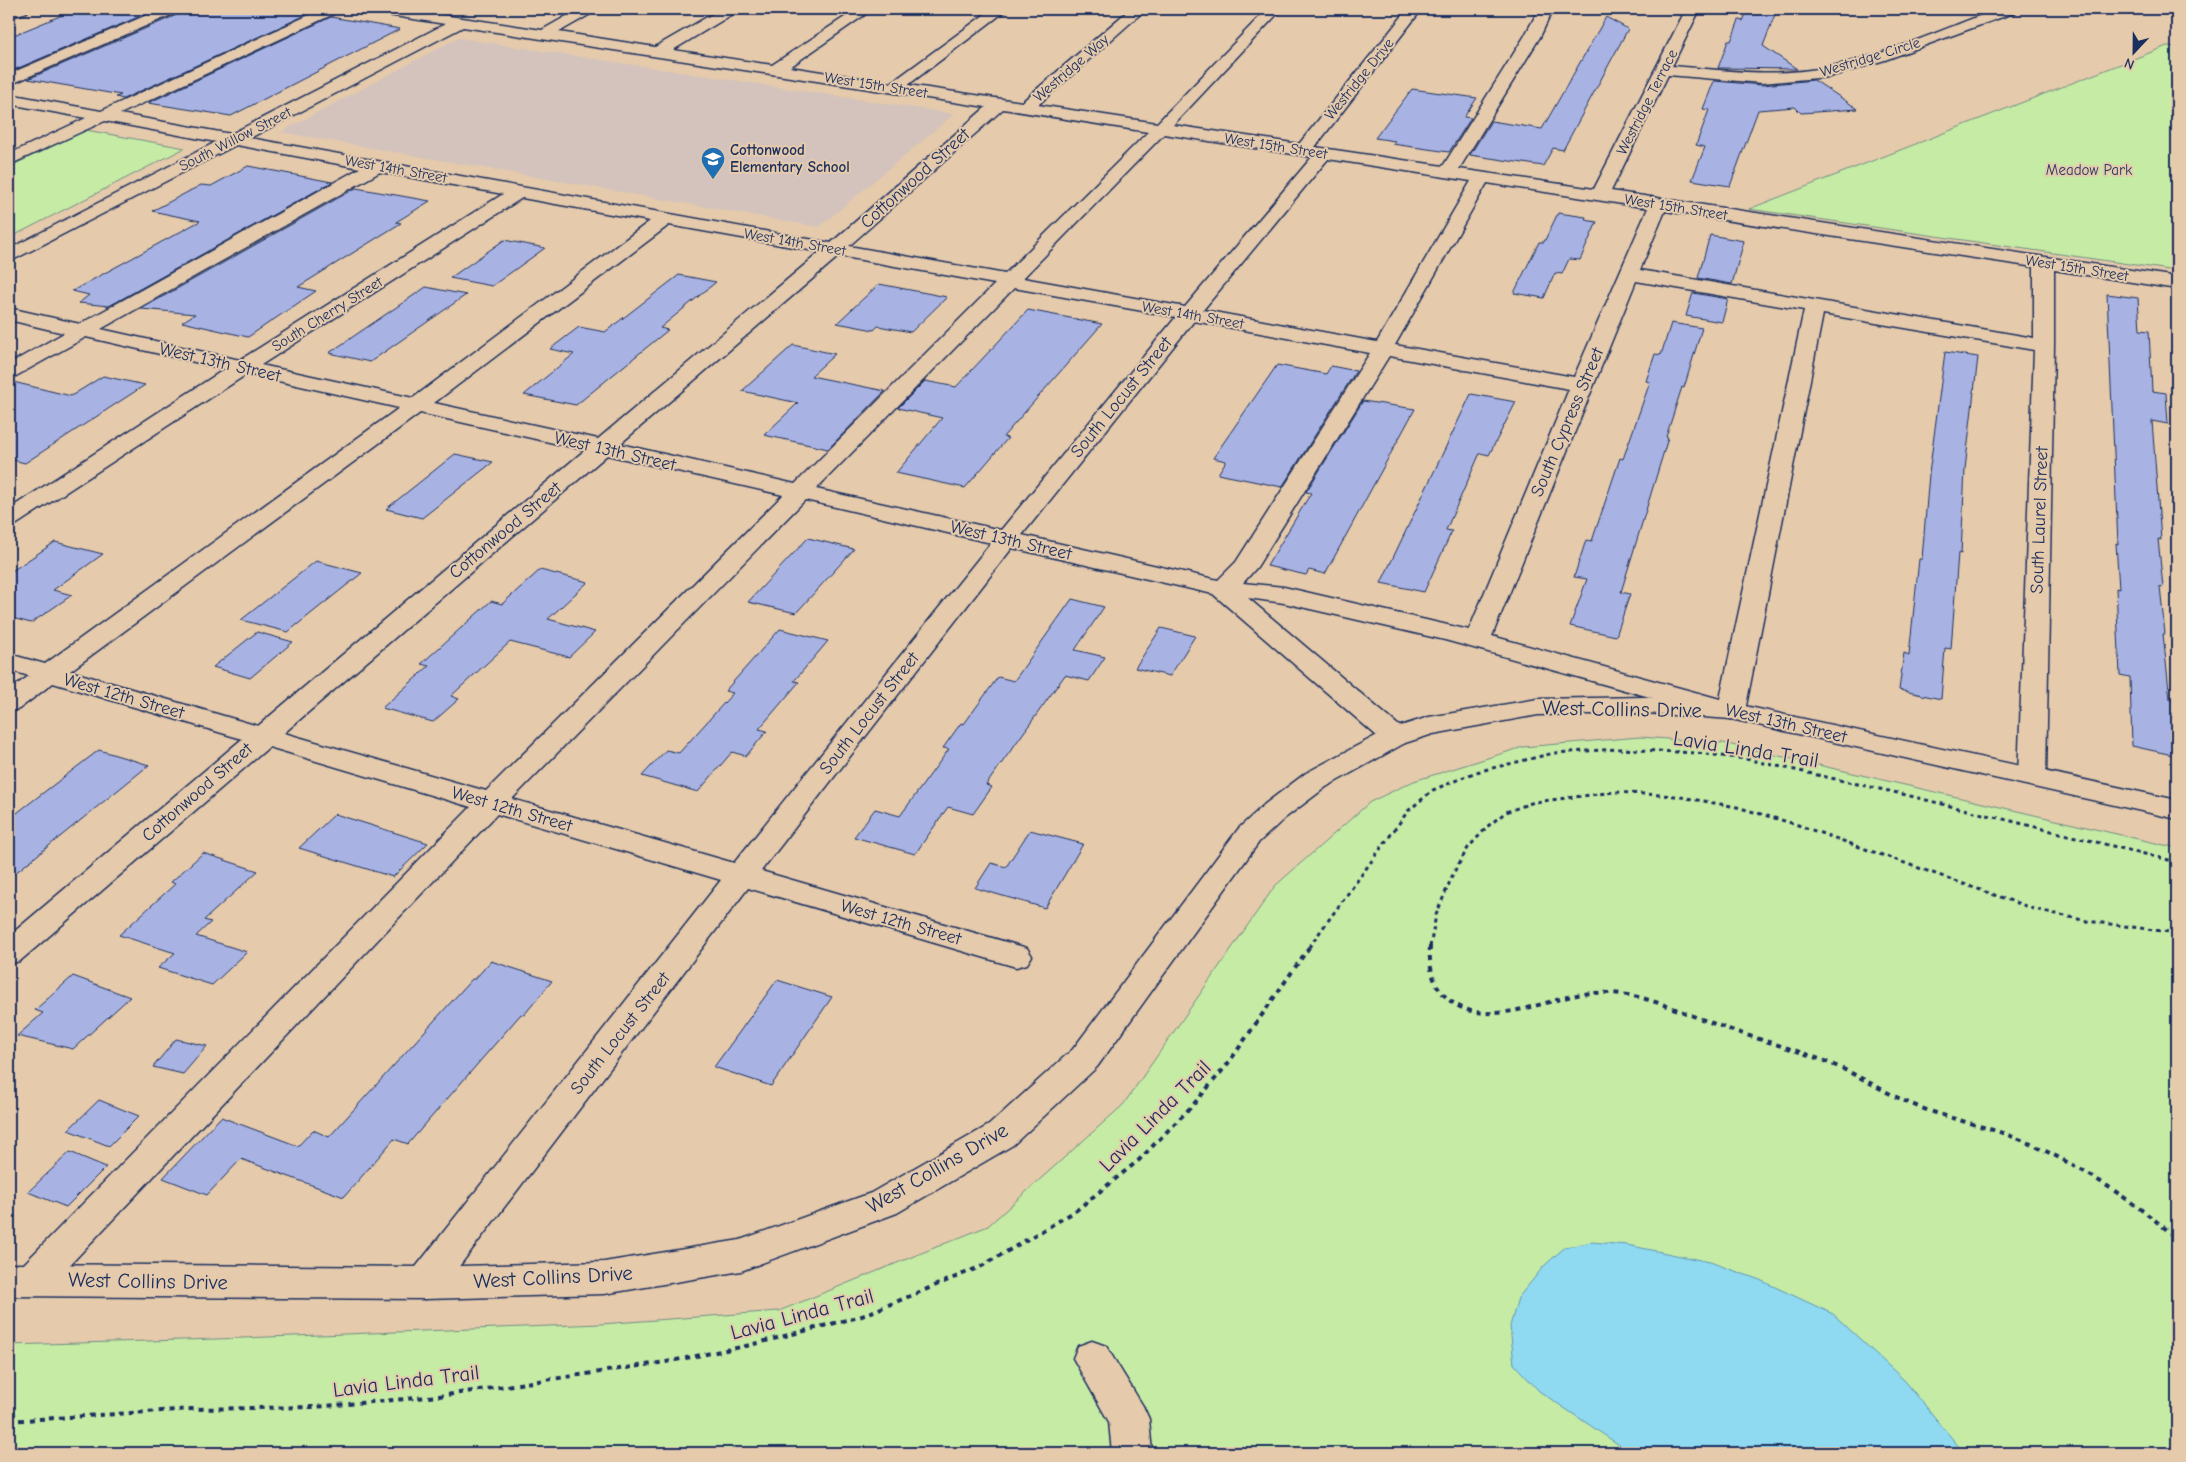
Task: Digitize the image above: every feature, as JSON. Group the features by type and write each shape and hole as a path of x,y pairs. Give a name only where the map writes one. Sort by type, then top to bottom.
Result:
{"street":[{"path":"9,14 22,9"},
{"path":"9,80 174,9"},
{"path":"9,160 333,9"},
{"name":"West 15th Street","path":"375,9 2177,283"},
{"path":"544,35 589,9"},
{"path":"658,52 730,9"},
{"path":"775,70 866,9"},
{"path":"894,88 1000,9"},
{"name":"Westridge Way","path":"1025,108 1140,9"},
{"path":"20,1280 1161,128 1276,9"},
{"name":"Westridge Drive","path":"1314,152 1415,9"},
{"path":"1448,172 1532,37 1546,9"},
{"name":"Westridge Terrace","path":"1600,195 1693,9"},
{"name":"Westridge Circle","path":"1664,70 1762,78 1822,73 1880,56 2011,9"},
{"name":"South Willow Street","path":"9,256 461,22"},
{"name":"West 14th Street","path":"9,99 1581,385"},
{"name":"Cottonwood Street","path":"9,953 835,249 999,104"},
{"name":"South Locust Street","path":"425,1283 741,875 1314,152"},
{"path":"9,372 377,166"},
{"path":"1222,589 1245,567 1382,350 1482,177"},
{"name":"South Cherry Street","path":"9,519 243,367 519,192"},
{"name":"South Cypress Street","path":"1477,641 1581,385 1659,204"},
{"path":"9,703 416,406 665,219"},
{"name":"South Laurel Street","path":"2032,777 2044,346 2044,263"},
{"path":"1630,274 2044,346"},
{"path":"1731,712 1815,305"},
{"name":"West 13th Street","path":"9,314 799,493 1007,538 1222,589 1279,594 1477,641 1613,677 1731,712 2177,810"},
{"name":"West 13th Street","path":"1222,589 1395,737"},
{"name":"West 12th Street","path":"9,662 1016,956"},
{"name":"West Collins Drive","path":"20,1280 425,1283 604,1278 740,1255 884,1203 1001,1135 1085,1058 1197,903 1249,835 1275,811 1316,780 1395,737 1429,726 1538,707 1645,705 1731,712"},
{"path":"1092,1358 1129,1419 1132,1453"}],"path":[{"name":"Lavia Linda Trail","path":"9,1421 192,1409 314,1407 439,1396 488,1387 657,1363 746,1346 854,1318 930,1289 982,1266 1074,1212 1139,1160 1193,1105 1227,1065 1299,960 1332,918 1408,811 1433,790 1476,772 1514,761 1554,753 1620,749 1697,753 1746,759 1902,794 2177,862"},
{"path":"2177,932 2040,911 1864,848 1753,812 1646,792 1612,791 1586,792 1535,802 1505,812 1495,820 1456,865 1434,921 1429,956 1430,972 1435,985 1444,996 1460,1007 1477,1012 1516,1010 1590,991 1619,993 1648,998 1712,1023 1822,1060 1915,1105 1957,1121 2022,1140 2108,1187 2140,1208 2177,1238"}],"shaded area":[{"name":"Cottonwood Elementary School","path":"458,38 954,114 819,227 281,132"}],"green space":[{"name":"Meadow Park","path":"2167,46 2177,47 2177,271 1749,209"},
{"path":"86,130 185,148 9,238 9,167"},
{"path":"1640,737 1723,743 2177,848 2177,1453 9,1453 9,1345 601,1324 779,1311 988,1226 1123,1105 1275,886 1370,802 1414,781 1523,747"}],"water":[{"path":"1591,1242 1627,1245 1710,1262 1760,1280 1833,1314 1905,1381 1964,1453 1631,1453 1539,1391 1514,1364 1510,1326 1518,1298 1544,1266 1564,1248"}],"building":[{"path":"77,9 157,9 9,72 9,37"},
{"path":"182,9 277,9 308,14 123,99 116,97 121,95 28,79 179,14"},
{"path":"1748,9 1777,9 1763,46 1797,69 1718,68 1728,41 1731,41 1739,20 1743,21"},
{"path":"331,17 400,29 231,116 148,103"},
{"path":"1606,17 1628,29 1563,150 1553,148 1543,166 1470,155 1491,121 1542,129"},
{"path":"1814,80 1858,109 1801,113 1795,107 1758,110 1730,186 1692,180 1705,147 1696,145 1709,110 1703,109 1714,81 1762,85"},
{"path":"1412,89 1477,98 1464,117 1471,118 1449,152 1392,144 1395,141 1375,138"},
{"path":"248,166 332,182 109,306 79,303 89,295 72,291 200,221 152,211 201,185 211,186"},
{"path":"356,188 430,201 396,222 401,223 298,287 316,291 248,337 182,322 195,314 141,309"},
{"path":"1558,213 1586,217 1585,220 1597,222 1580,260 1569,259 1562,274 1555,273 1544,298 1514,293 1539,242 1544,242"},
{"path":"1710,235 1744,241 1732,284 1698,278"},
{"path":"504,240 545,248 492,286 450,278"},
{"path":"679,275 716,282 660,328 668,330 576,405 524,395 574,354 550,349 579,327 605,332"},
{"path":"879,284 947,297 911,332 878,326 874,330 837,323"},
{"path":"426,287 466,295 370,362 329,353"},
{"path":"1693,293 1728,299 1722,322 1686,316"},
{"path":"2107,294 2138,298 2140,330 2149,331 2152,391 2166,393 2168,424 2152,421 2161,540 2158,539 2163,587 2160,586 2165,634 2163,634 2170,699 2177,700 2177,756 2132,746 2130,677 2120,675 2116,588 2119,589 2116,543 2118,544"},
{"path":"1028,310 1102,324 1003,437 1008,438 965,488 896,473 942,418 898,408 925,381 956,387"},
{"path":"1671,323 1702,328 1684,388 1682,387 1666,437 1668,438 1621,592 1630,594 1616,636 1570,626 1587,579 1574,577 1586,540 1592,541 1620,458 1623,459 1650,382 1646,381 1655,354 1661,355"},
{"path":"793,345 835,354 811,376 885,391 828,449 764,435 798,403 742,391"},
{"path":"1945,352 1978,357 1965,469 1961,554 1958,553 1951,649 1945,648 1941,699 1899,690 1904,653 1909,655 1919,559 1922,559 1929,474"},
{"path":"1277,365 1326,374 1331,366 1356,371 1282,487 1218,474 1226,461 1213,458"},
{"path":"103,376 145,385 25,463 9,459 9,381 71,396"},
{"path":"1471,394 1516,402 1489,455 1480,453 1446,530 1452,531 1424,592 1381,583"},
{"path":"1363,401 1415,409 1325,574 1309,570 1306,575 1267,566 1311,493 1306,492"},
{"path":"455,454 493,462 422,518 386,509"},
{"path":"808,538 854,549 796,613 748,602"},
{"path":"55,542 103,554 53,590 72,595 31,623 12,618 9,620 9,573"},
{"path":"316,561 362,573 288,632 241,620"},
{"path":"540,570 588,582 548,619 595,632 569,657 510,642 451,696 459,699 433,722 382,708 429,666 421,664 491,601 502,604"},
{"path":"1072,599 1104,607 1075,650 1105,657 1089,681 1065,675 986,785 992,787 973,814 948,807 915,854 854,837 875,809 900,816 949,749 943,748 961,723 964,724 998,677 1014,681"},
{"path":"1161,628 1195,636 1170,676 1135,668"},
{"path":"780,629 828,641 794,681 799,682 759,729 767,731 746,756 732,752 698,792 642,776 666,750 679,753 733,693 725,691"},
{"path":"257,632 293,642 250,678 213,667"},
{"path":"99,750 149,765 9,878 9,819"},
{"path":"335,814 428,843 393,877 299,848"},
{"path":"1030,830 1083,844 1045,908 975,888 991,863 1006,867"},
{"path":"203,853 258,871 204,920 211,922 196,936 247,952 212,985 158,968 175,953 119,935 175,884 171,882"},
{"path":"491,961 552,981 524,1015 521,1014 408,1144 394,1139 344,1197 241,1159 207,1195 163,1178 221,1117 298,1146 313,1130 329,1137 472,979 475,979"},
{"path":"73,976 130,997 73,1049 17,1036 43,1013 35,1010"},
{"path":"777,980 832,997 771,1086 714,1067"},
{"path":"176,1039 207,1046 183,1074 153,1067"},
{"path":"99,1100 139,1116 109,1146 68,1130"},
{"path":"70,1152 106,1167 66,1207 28,1192"}],"place":[{"name":"Cottonwood Elementary School","path":"713,180"}]}
